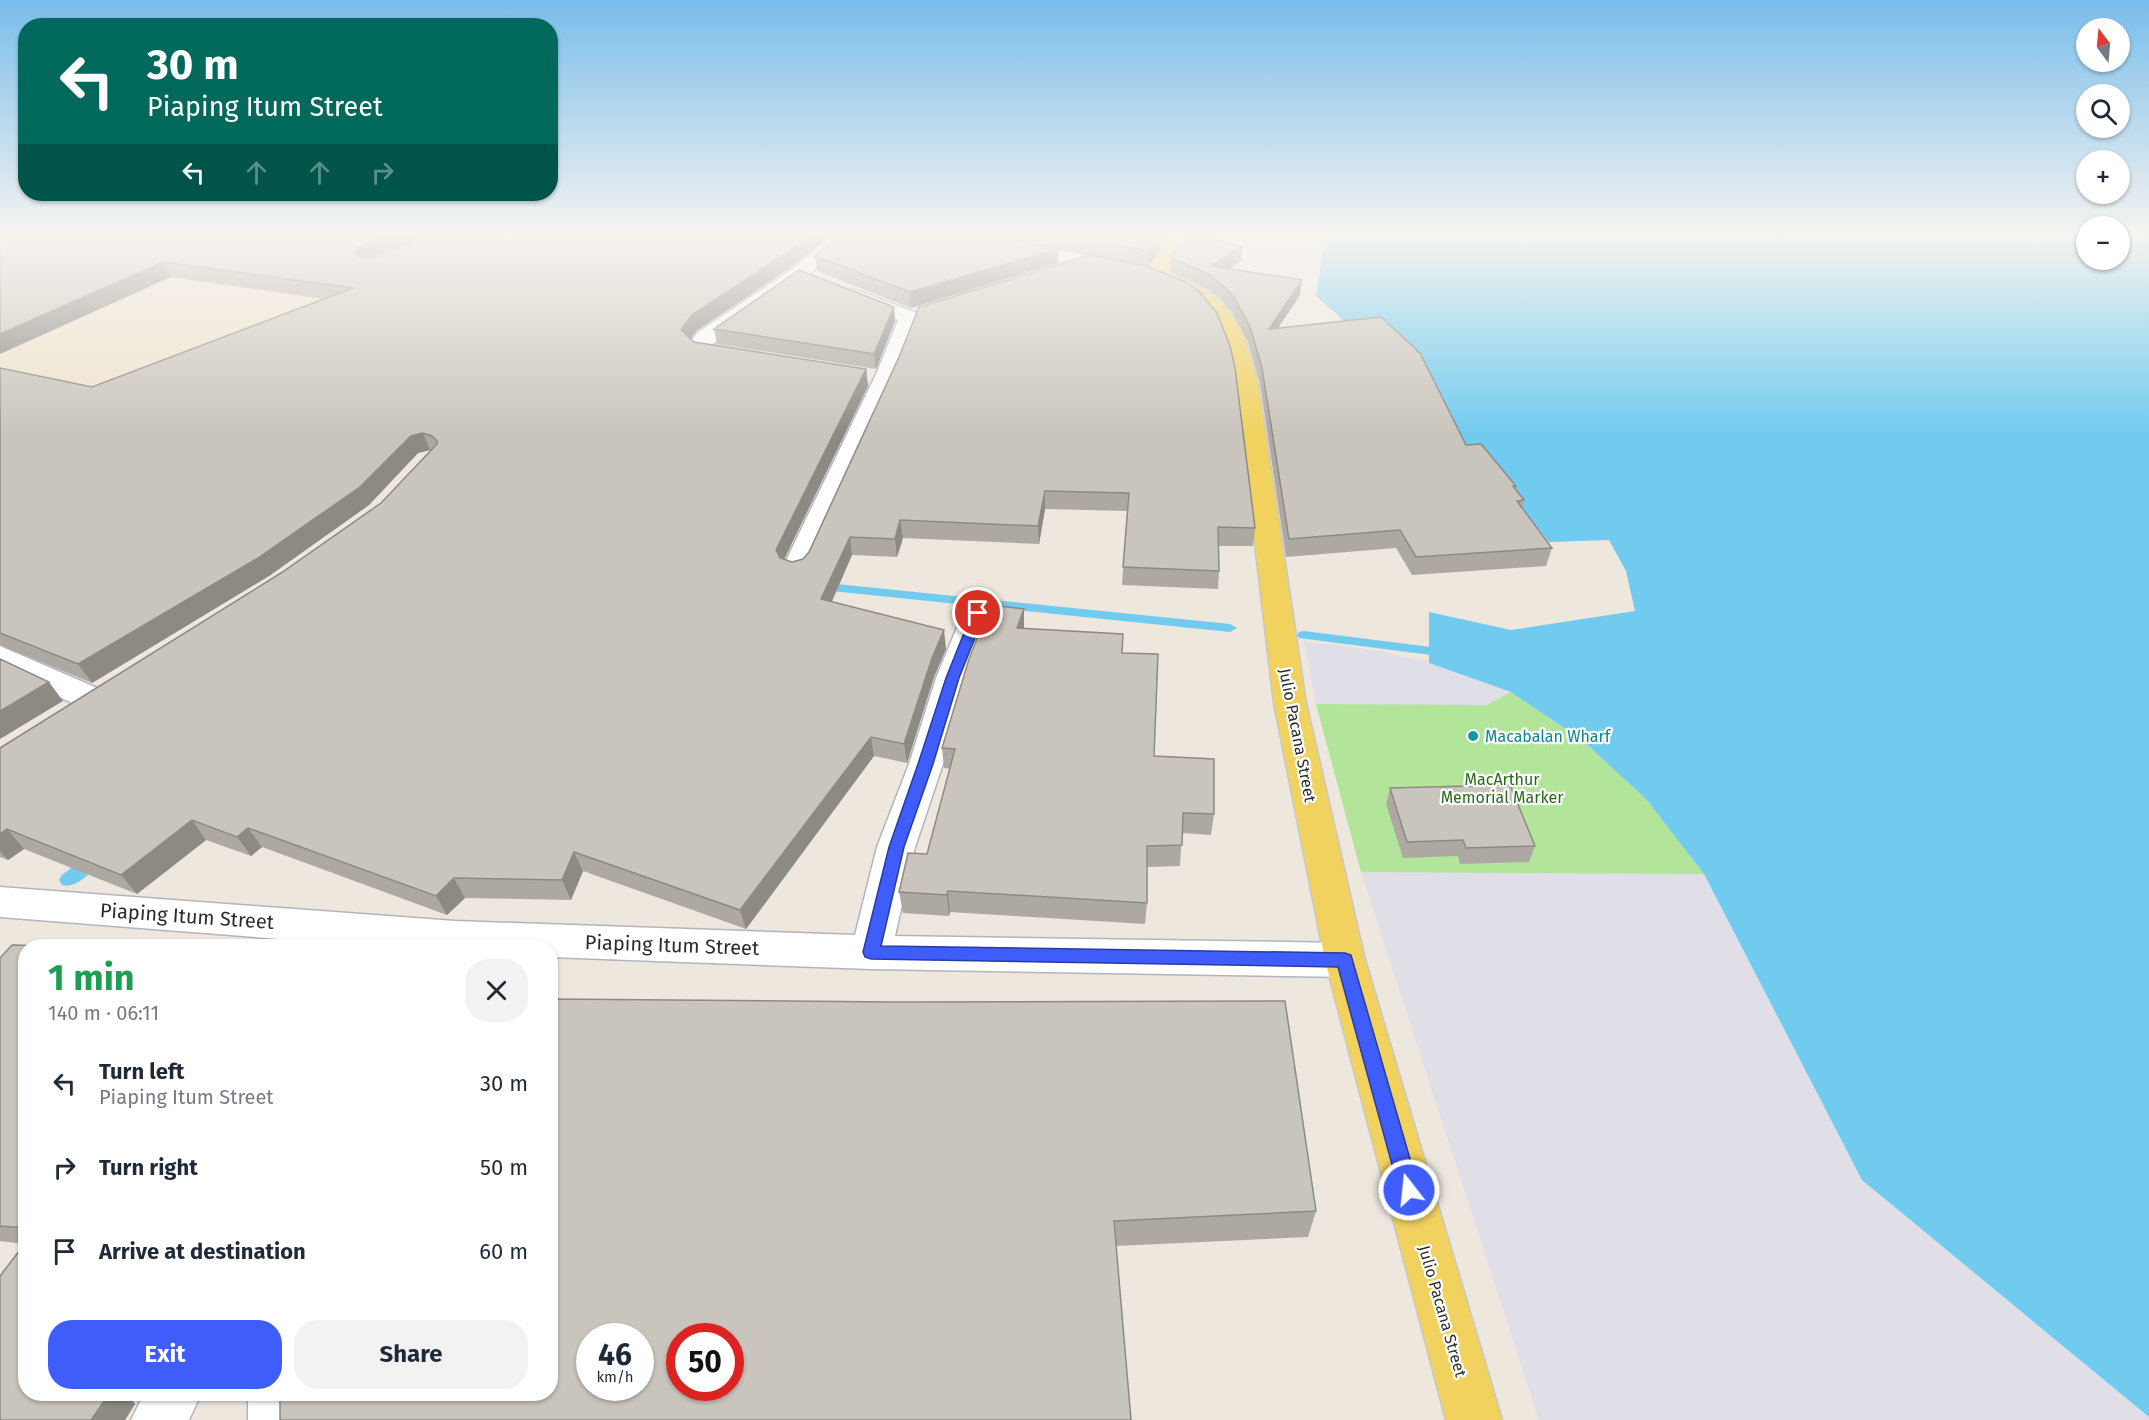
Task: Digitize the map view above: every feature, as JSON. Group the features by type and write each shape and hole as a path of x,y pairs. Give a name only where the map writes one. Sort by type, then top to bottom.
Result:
{"main road":[{"name":"Julio Pacana Street","path":"1212,302 1228,321 1241,357 1247,384 1290,703 1345,960 1474,1420"}],"street":[{"path":"757,302 698,345 706,351 762,359"},
{"path":"872,302 910,318"},
{"path":"796,569 873,377 910,318 933,310"},
{"path":"871,952 896,847 926,764 952,678 978,613"},
{"path":"0,656 102,693 64,717"},
{"name":"Piaping Itum Street","path":"0,902 418,939"},
{"name":"Piaping Itum Street","path":"558,945 1345,960"},
{"path":"159,1420 170,1401"},
{"path":"275,1401 276,1420"}],"shaded area":[{"path":"0,302 360,302 555,346 0,418"},
{"path":"1304,641 1381,651 1429,663 1511,692 1582,740 1646,799 1704,874 1862,1180 2149,1417 2149,1420 1539,1420 1361,872 1316,704"}],"green space":[{"name":"MacArthur Memorial Marker","path":"1511,692 1582,740 1646,799 1704,874 1361,872 1316,704 1487,705"}],"water":[{"path":"1323,302 2149,302 2149,1417 1862,1180 1704,874 1646,799 1582,740 1511,692 1429,663 1429,612 1511,630 1635,611 1626,571 1609,540 1549,542 1473,446 1441,445 1338,315"}],"building":[{"path":"0,302 72,302 0,334"},
{"path":"315,302 711,302 692,315 681,330 694,342 866,369 776,550 780,558 792,562 803,559 809,552 899,357 919,307 935,302 1208,302 1217,313 1230,346 1235,368 1255,528 1218,527 1219,571 1123,567 1129,493 1045,491 1038,526 900,520 895,539 850,537 821,599 944,630 932,658 904,744 871,737 740,910 574,852 562,880 454,878 436,896 248,828 237,837 192,820 121,875 7,829 0,834 0,748 281,573 381,503 437,444 437,441 432,436 423,433 411,436 360,487 258,558 78,664 0,633 0,368 92,387"},
{"path":"753,302 882,302 894,307 874,354 714,329"},
{"path":"1237,302 1287,302 1269,329 1381,317 1420,353 1466,445 1481,444 1516,486 1513,486 1524,500 1517,501 1552,548 1416,557 1400,530 1289,539 1262,368 1250,327"},
{"path":"990,605 1024,609 1017,628 1123,634 1122,653 1158,654 1154,756 1214,759 1214,814 1183,813 1182,845 1147,846 1147,903 948,891 947,895 899,892 908,853 927,854 955,749 942,748 969,659"},
{"path":"0,659 49,682 0,711"},
{"path":"1510,785 1535,846 1466,848 1463,840 1407,842 1390,788"},
{"path":"12,945 18,945 18,1227 0,1226 0,958"},
{"path":"558,999 893,1002 1285,1001 1316,1211 1114,1221 1131,1420 280,1420 280,1401 558,1401"},
{"path":"18,1252 18,1401 104,1401 91,1420 0,1420 0,1276"}],"waterway":[{"path":"817,586 1230,628"},
{"path":"1304,635 1431,651"},
{"path":"68,880 94,860"}],"place":[{"name":"Macabalan Wharf","path":"1473,736"}],"route":[{"path":"978,613 952,678 926,764 896,847 871,952 1345,960 1409,1190"}]}
